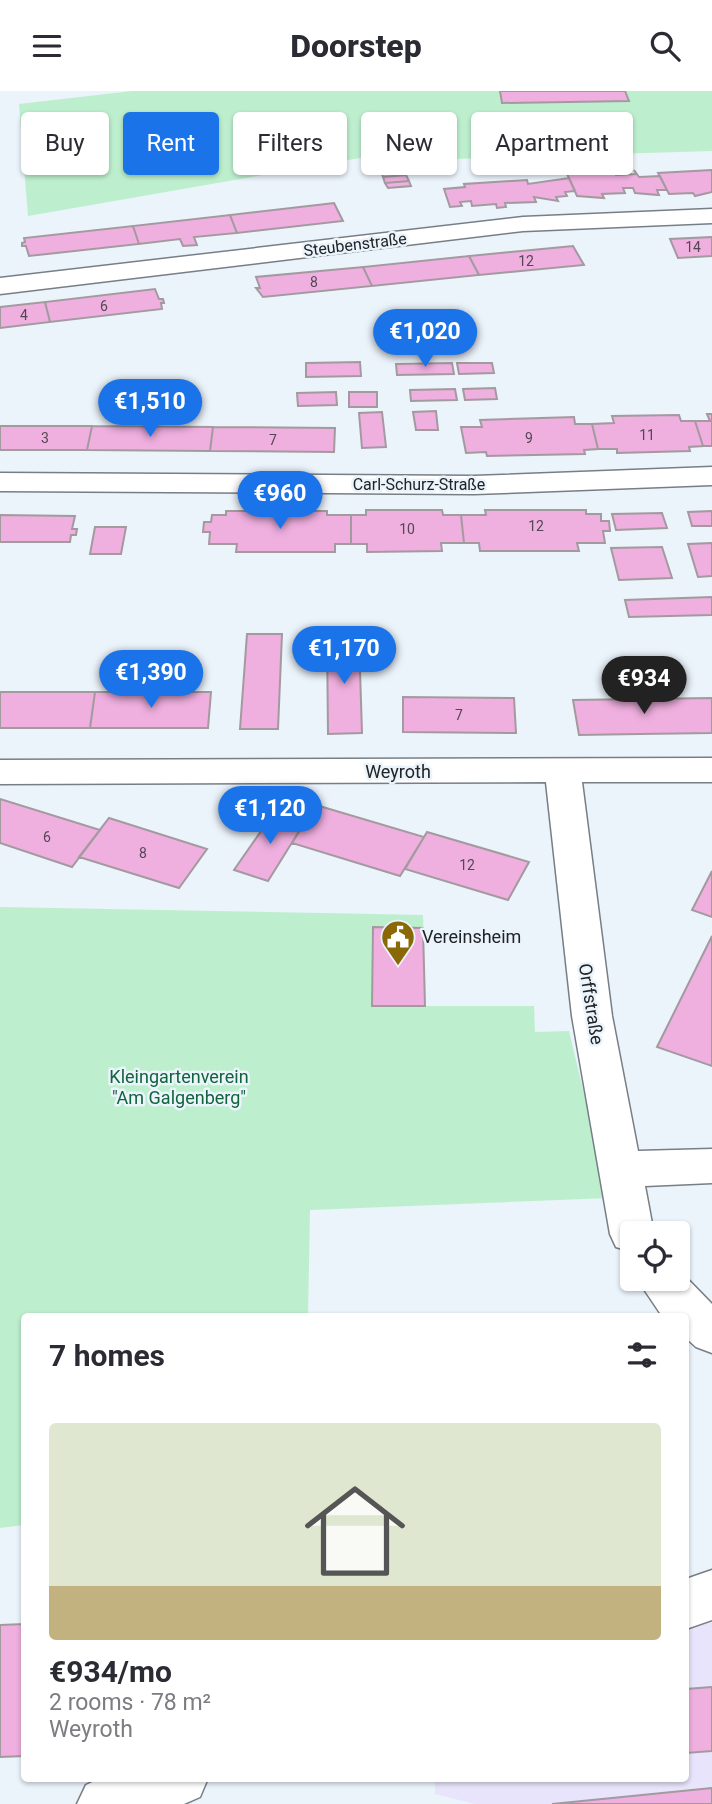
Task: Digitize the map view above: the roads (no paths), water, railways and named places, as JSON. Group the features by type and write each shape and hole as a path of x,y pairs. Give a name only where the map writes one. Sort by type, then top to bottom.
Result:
{"street":[{"name":"Steubenstraße","path":"0,286 523,225 712,216"},
{"name":"Carl-Schurz-Straße","path":"0,482 474,485 712,476"},
{"name":"Weyroth","path":"0,772 712,770"},
{"name":"Orffstraße","path":"563,772 578,918 630,1221"},
{"path":"620,1168 712,1166"},
{"path":"669,1291 712,1333"},
{"path":"689,1603 712,1595"},
{"path":"106,1804 169,1782"}],"place":[{"name":"Vereinsheim","path":"398,967"}],"park label":[{"name":"Kleingartenverein \"Am Galgenberg\"","path":"179,1088"}]}
